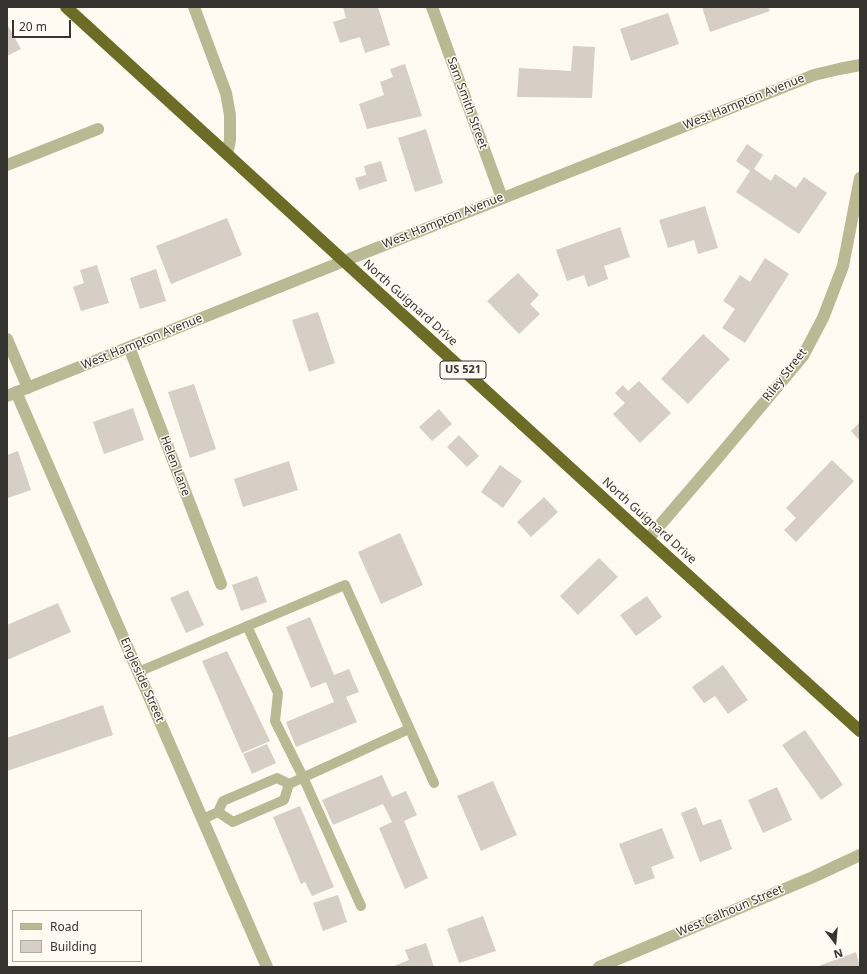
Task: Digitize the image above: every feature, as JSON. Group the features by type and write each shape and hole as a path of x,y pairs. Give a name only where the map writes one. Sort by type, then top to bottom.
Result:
{"highway":[{"name":"North Guignard Drive","path":"66,7 860,731"}],"street":[{"path":"194,7 226,93 230,115 230,140 227,154"},
{"name":"Sam Smith Street","path":"432,7 502,198"},
{"name":"West Hampton Avenue","path":"12,394 814,75 860,65"},
{"path":"7,165 98,129"},
{"name":"Riley Street","path":"648,539 803,356 823,318 843,266 860,178"},
{"path":"7,339 28,388"},
{"name":"Helen Lane","path":"129,347 221,584"},
{"name":"Engleside Street","path":"12,394 138,672 267,967"},
{"name":"West Calhoun Street","path":"599,967 813,877 860,855"}],"lane":[{"path":"138,672 345,585 434,783"},
{"path":"247,626 278,693 275,721 303,777 361,906"},
{"path":"218,812 233,822 284,800 289,784 409,729"},
{"path":"203,819 218,812 223,801 276,778 289,784"}],"building":[{"path":"343,7 378,7 390,45 365,53 360,37 340,43 333,22 346,18"},
{"path":"702,7 768,7 770,11 710,32"},
{"path":"668,13 679,44 631,61 620,29"},
{"path":"7,24 21,49 7,56"},
{"path":"573,46 595,47 592,98 517,97 519,68 571,71"},
{"path":"405,64 422,116 367,129 359,104 384,95 380,82 393,77 390,69"},
{"path":"426,129 443,183 415,192 398,138"},
{"path":"747,144 763,155 754,169 771,181 775,174 796,188 804,177 827,193 799,234 736,192 750,171 736,161"},
{"path":"381,161 387,181 359,190 355,178 366,175 364,166"},
{"path":"705,206 718,248 698,254 694,240 668,248 659,220"},
{"path":"227,218 242,255 171,284 156,246"},
{"path":"620,227 630,257 604,266 608,279 588,287 584,275 567,281 556,250"},
{"path":"765,258 789,274 745,343 722,328 735,309 723,301 740,275 750,282"},
{"path":"97,265 109,303 81,311 73,287 84,283 80,270"},
{"path":"156,269 166,301 140,309 130,278"},
{"path":"518,273 539,295 530,304 540,314 519,334 487,301"},
{"path":"318,312 335,363 309,372 292,320"},
{"path":"703,334 730,359 688,404 661,379"},
{"path":"639,381 671,413 640,443 613,414 625,403 615,393 623,385 628,391"},
{"path":"194,384 216,449 190,458 168,392"},
{"path":"133,408 144,440 104,454 93,422"},
{"path":"439,409 452,424 432,441 419,427"},
{"path":"860,422 860,441 851,431"},
{"path":"459,435 479,456 467,467 447,447"},
{"path":"18,451 31,490 8,498 7,455"},
{"path":"832,460 854,481 796,542 784,530 796,518 786,508"},
{"path":"289,461 298,490 243,507 234,479"},
{"path":"500,465 522,481 503,508 481,492"},
{"path":"544,497 558,512 531,537 517,522"},
{"path":"400,533 423,585 381,604 358,552"},
{"path":"599,558 618,577 578,615 560,596"},
{"path":"257,576 267,602 241,611 232,585"},
{"path":"188,590 204,625 186,633 170,598"},
{"path":"647,596 662,617 636,636 620,615"},
{"path":"58,603 71,632 7,660 7,625"},
{"path":"310,617 334,675 349,669 359,692 346,697 357,722 296,747 286,722 334,702 326,682 311,688 286,627"},
{"path":"227,651 270,741 242,753 202,661"},
{"path":"723,665 748,700 728,714 715,696 704,703 692,687"},
{"path":"103,705 113,735 7,771 7,738"},
{"path":"805,730 843,785 821,800 782,745"},
{"path":"267,744 276,763 252,774 243,754"},
{"path":"382,775 392,797 406,791 417,815 404,821 428,878 405,889 379,828 392,822 383,804 333,825 322,800"},
{"path":"493,781 517,835 481,851 457,796"},
{"path":"777,787 792,820 763,833 748,800"},
{"path":"300,806 334,887 312,896 305,882 301,884 273,817"},
{"path":"696,807 703,825 721,819 732,849 700,862 681,813"},
{"path":"662,828 674,858 651,867 655,878 635,885 619,844"},
{"path":"338,895 347,922 323,931 313,903"},
{"path":"483,916 496,951 459,963 447,929"},
{"path":"426,943 434,967 394,967 409,960 405,950"},
{"path":"856,952 860,967 816,967"}]}
